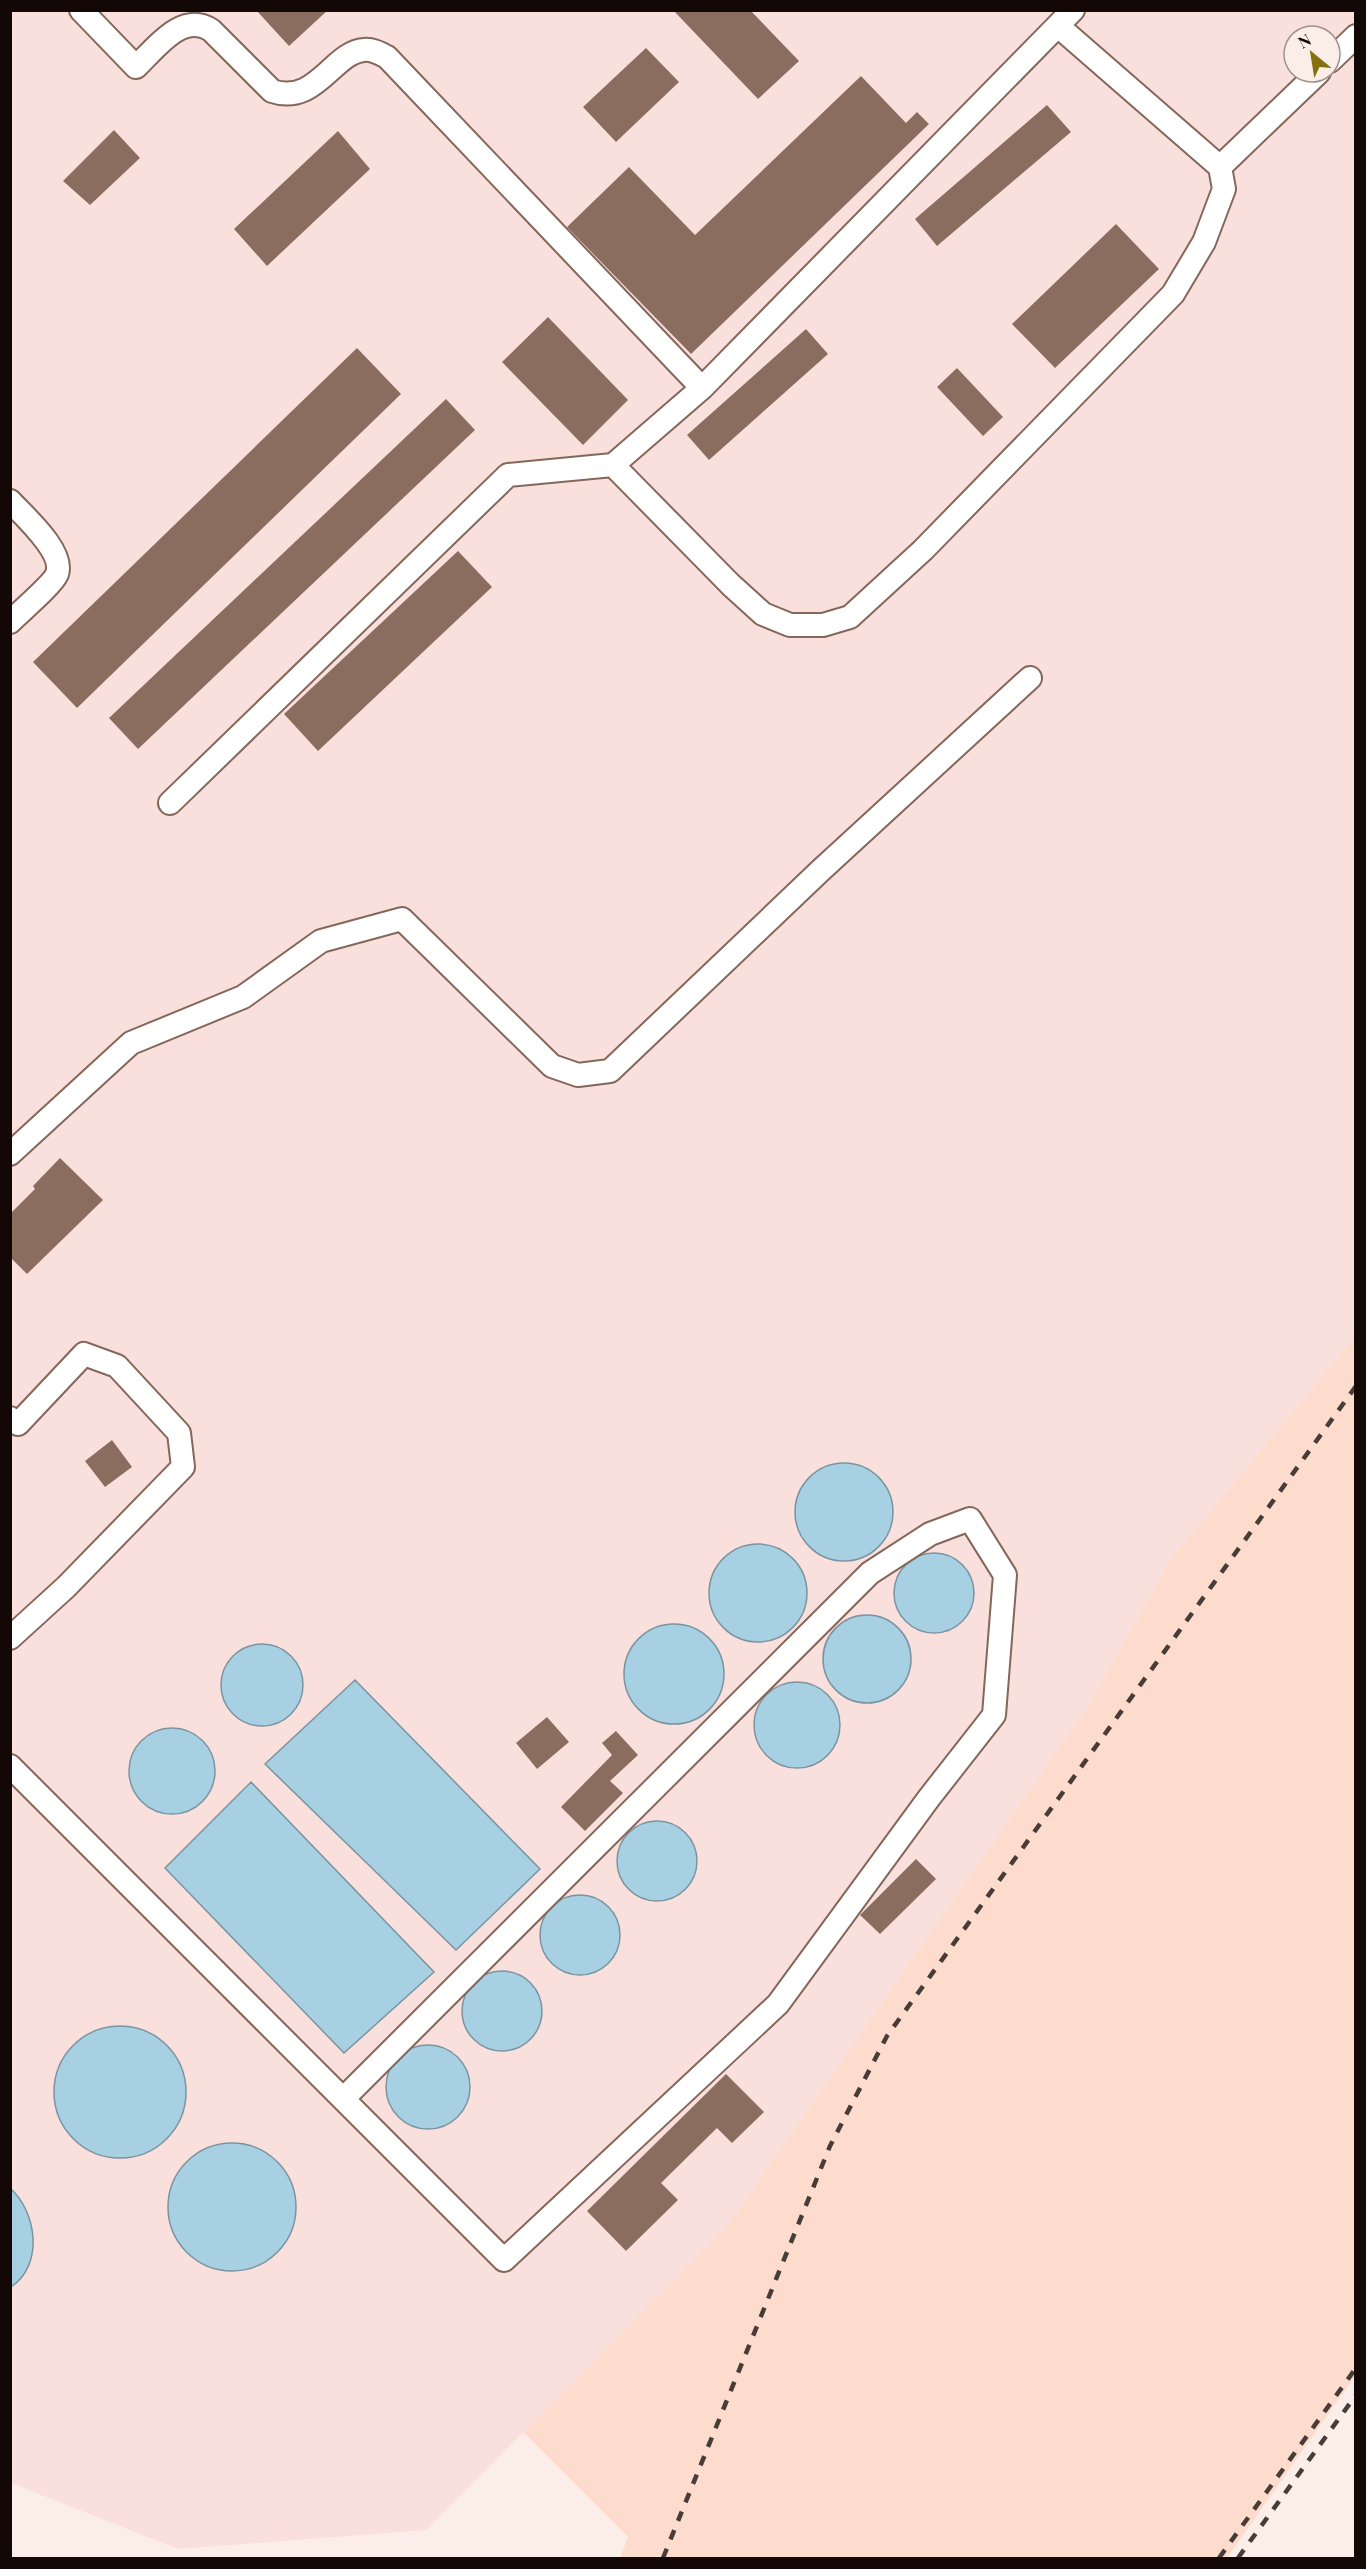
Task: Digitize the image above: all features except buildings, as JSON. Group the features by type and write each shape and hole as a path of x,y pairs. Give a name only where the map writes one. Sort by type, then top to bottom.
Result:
{"lane":[{"path":"81,10 136,67 175,30 185,25 202,24 211,30 272,91 284,95 300,92 362,50 373,50 387,57 702,388"},
{"path":"170,803 508,475 613,465 702,388 1065,18 1220,167 1224,189 1204,242 1173,294 923,550 850,617 823,625 790,625 763,614 730,585 613,465"},
{"path":"1342,49 1356,36"},
{"path":"1220,167 1306,84"},
{"path":"10,501 43,537 58,560 56,576 10,622"},
{"path":"10,1154 131,1043 243,997 321,941 402,919 552,1066 578,1074 610,1071 820,871 1030,678"},
{"path":"10,1418 18,1424 84,1354 117,1366 179,1432 183,1467 66,1587 10,1638"},
{"path":"10,1766 343,2099 504,2260 778,2004 929,1798 994,1715 1005,1575 970,1520 930,1534 870,1573 343,2099"}],"shaded area":[{"path":"10,11 1355,11 1355,1337 1171,1559 1090,1703 725,2229 426,2530 178,2549 11,2483"},
{"path":"1355,1337 1355,2376 1227,2558 620,2558 628,2537 523,2432 725,2229 1090,1703 1171,1559"}],"water":[{"path":"844,1463 863,1467 879,1477 889,1493 893,1512 889,1531 879,1547 863,1557 844,1561 825,1557 809,1547 799,1531 795,1512 799,1493 809,1477 825,1467"},
{"path":"758,1544 777,1548 793,1558 803,1574 807,1593 803,1612 793,1628 777,1638 758,1642 739,1638 723,1628 713,1612 709,1593 713,1574 723,1558 739,1548"},
{"path":"926,1553 942,1553 963,1564 974,1585 974,1601 963,1622 942,1633 926,1633 912,1627 900,1615 894,1601 894,1585 900,1571 912,1559"},
{"path":"867,1615 884,1618 898,1628 908,1642 911,1659 908,1676 898,1690 884,1700 867,1703 850,1700 836,1690 826,1676 823,1659 826,1642 836,1628 850,1618"},
{"path":"674,1624 693,1627 710,1638 721,1655 724,1674 721,1693 710,1710 693,1721 674,1724 655,1721 638,1710 627,1693 624,1674 627,1655 638,1638 655,1627"},
{"path":"262,1644 278,1647 291,1656 300,1669 303,1685 300,1701 291,1714 278,1723 262,1726 246,1723 233,1714 224,1701 221,1685 224,1669 233,1656 246,1647"},
{"path":"355,1680 540,1869 456,1950 265,1764"},
{"path":"797,1682 821,1689 833,1701 840,1725 833,1749 821,1761 797,1768 773,1761 761,1749 754,1725 761,1701 773,1689"},
{"path":"172,1728 188,1732 202,1741 211,1755 215,1771 211,1787 202,1801 188,1810 172,1814 156,1810 142,1801 133,1787 129,1771 133,1755 142,1741 156,1732"},
{"path":"251,1782 434,1972 344,2053 165,1868"},
{"path":"657,1821 672,1824 685,1833 694,1846 697,1861 694,1876 685,1889 672,1898 657,1901 642,1898 629,1889 620,1876 617,1861 620,1846 629,1833 642,1824"},
{"path":"580,1895 595,1898 608,1907 617,1920 620,1935 617,1950 608,1963 595,1972 580,1975 565,1972 552,1963 543,1950 540,1935 543,1920 552,1907 565,1898"},
{"path":"502,1971 517,1974 530,1983 539,1996 542,2011 539,2026 530,2039 517,2048 502,2051 487,2048 474,2039 465,2026 462,2011 465,1996 474,1983 487,1974"},
{"path":"120,2026 145,2031 166,2046 181,2067 186,2092 181,2117 166,2138 145,2153 120,2158 95,2153 74,2138 59,2117 54,2092 59,2067 74,2046 95,2031"},
{"path":"428,2045 444,2048 458,2057 467,2071 470,2087 467,2103 458,2117 444,2126 428,2129 412,2126 398,2117 389,2103 386,2087 389,2071 398,2057 412,2048"},
{"path":"232,2143 257,2148 278,2161 291,2182 296,2207 291,2232 278,2253 257,2266 232,2271 207,2266 186,2253 173,2232 168,2207 173,2182 186,2161 207,2148"},
{"path":"10,2188 26,2210 33,2238 29,2266 22,2277 11,2287"}],"railway":[{"path":"663,2558 830,2146 887,2036 1356,1386"},
{"path":"1219,2558 1356,2368"},
{"path":"1238,2558 1356,2395"}]}
